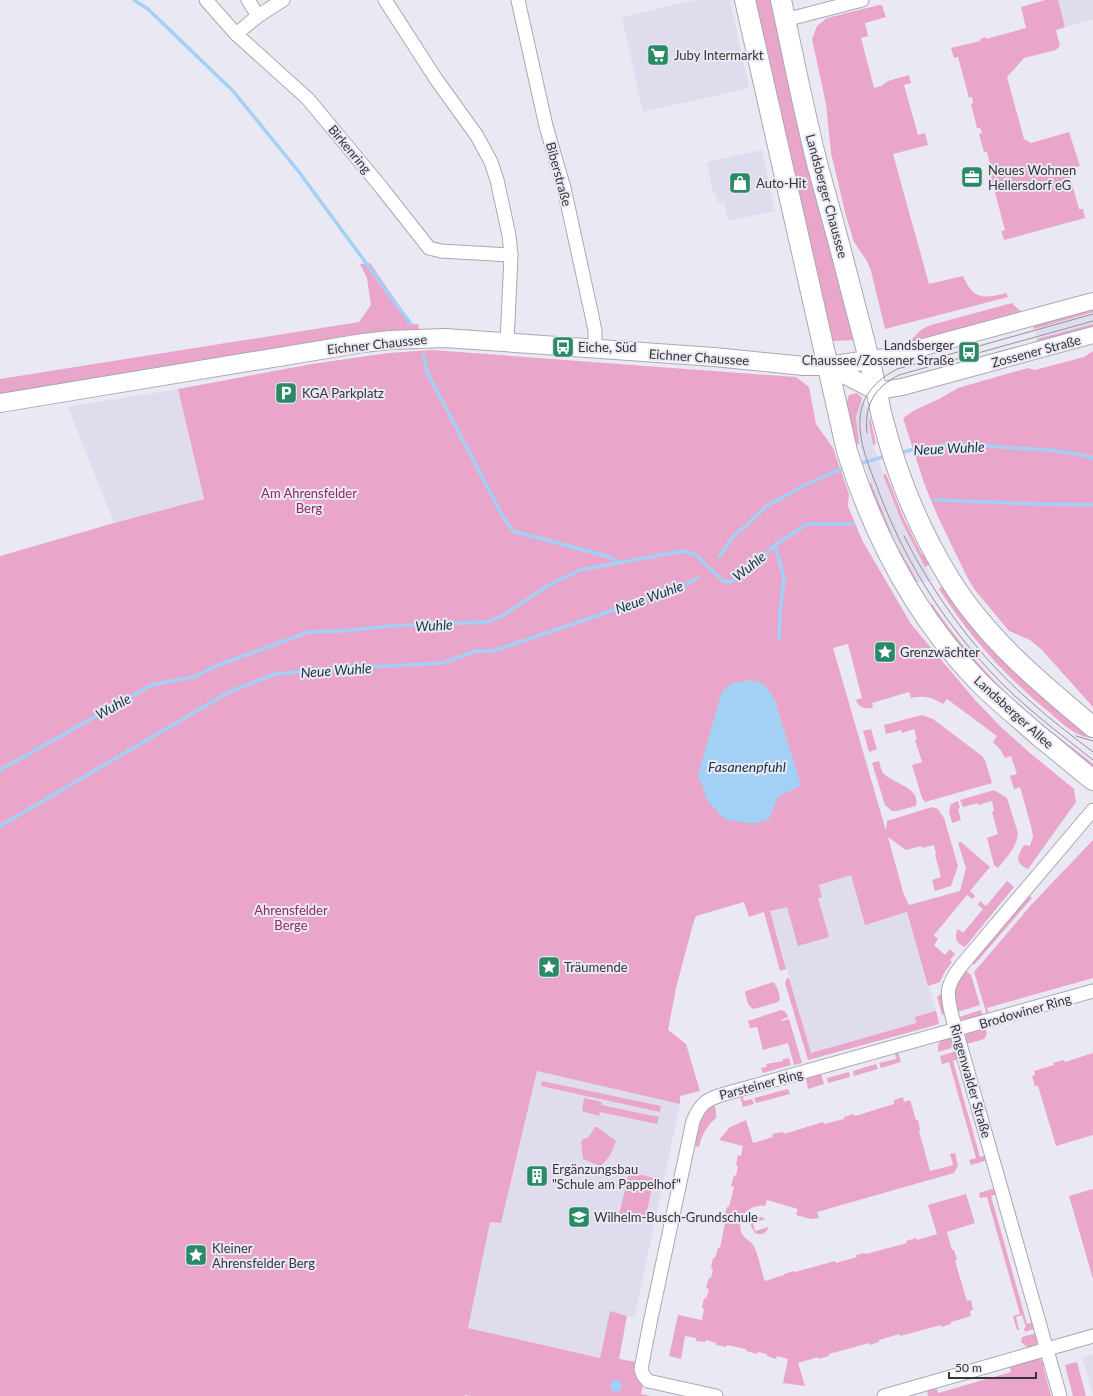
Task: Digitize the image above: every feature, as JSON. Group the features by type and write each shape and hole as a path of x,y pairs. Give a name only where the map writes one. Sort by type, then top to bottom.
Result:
{"main road":[{"path":"745,0 837,368 877,391 890,444 909,502 925,535 950,579 977,617 1032,675 1093,727"},
{"name":"Landsberger Chaussee","path":"781,0 818,165 848,275 868,360 877,391"},
{"name":"Eichner Chaussee","path":"0,403 383,341 424,338 445,338 714,357 837,368"},
{"path":"837,368 868,360"},
{"name":"Landsberger Allee","path":"837,368 840,421 847,451 858,485 878,536 919,607 946,644 976,679 1012,713 1093,780"}],"street":[{"name":"Birkenring","path":"206,0 236,34 308,99 429,248 441,251 511,255"},
{"path":"248,0 258,16"},
{"path":"236,34 258,16 283,0"},
{"path":"385,0 436,79 477,136 491,162 497,180 506,221 511,255 507,343"},
{"name":"Biberstraße","path":"518,0 546,126 564,188 595,331 595,349"},
{"path":"785,20 862,0"},
{"path":"868,360 894,355 1093,301"},
{"name":"Zossener Straße","path":"877,391 902,387 1093,335"},
{"name":"Ringenwalder Straße","path":"1060,1396 957,1029 948,995 948,988 953,976 1093,810"},
{"name":"Brodowiner Ring","path":"957,1029 1093,991"},
{"name":"Parsteiner Ring","path":"716,1396 648,1380 642,1375 641,1369 693,1121 699,1109 713,1097 957,1029"},
{"path":"884,1396 1093,1336"}],"shaded area":[{"path":"695,0 730,0 749,88 643,112 622,17"},
{"path":"1058,0 1093,0 1093,19 1065,27"},
{"name":"Auto-Hit","path":"762,150 775,211 728,221 724,202 718,203 716,193 713,193 707,162"},
{"path":"1093,312 1093,324 1037,339 1034,329"},
{"path":"178,389 204,499 114,523 68,407"},
{"path":"862,398 870,417 869,423 873,445 890,494 901,520 933,581 918,582 895,542 873,490 859,444 856,426 857,411"},
{"path":"881,865 895,916 907,912 936,1011 915,1017 916,1023 811,1053 770,911 822,897 819,885"},
{"name":"Wilhelm-Busch-Grundschule","path":"537,1071 680,1104 635,1315 632,1317 610,1312 600,1358 468,1328 490,1221 501,1223"},
{"path":"1093,1355 1093,1396 1083,1360 1084,1357"}],"green space":[{"path":"751,0 775,0 856,340 832,341 797,182 791,169"},
{"path":"1045,0 1058,0 1065,27 1056,30 1060,46 1056,50 1024,58 1007,77 1024,139 1031,143 1069,132 1080,166 1068,169 1079,209 1083,209 1085,218 1004,240 1001,231 1005,230 994,189 996,188 995,182 992,183 987,152 984,152 979,134 982,133 980,128 977,128 971,104 973,103 972,97 969,98 958,57 954,58 951,48 980,41 980,39 985,37 986,39 1026,28 1021,7"},
{"path":"882,5 886,17 865,23 868,36 861,38 874,88 881,86 888,81 909,75 911,83 904,85 918,135 925,133 928,145 893,154 929,284 963,276 975,294 985,297 1006,293 1008,297 885,329 871,271 867,261 854,242 846,216 831,153 826,104 812,39 817,26 827,18"},
{"path":"370,263 412,324 418,324 420,332 0,394 0,379 359,322 371,305 367,278 360,264"},
{"path":"1012,303 1024,313 904,347 922,329 931,325"},
{"path":"1093,306 1093,312 1034,329 1032,323"},
{"path":"1093,324 1093,329 1038,344 1037,339"},
{"name":"Ahrensfelder Berge","path":"432,350 796,377 809,387 816,424 833,448 849,494 848,506 862,540 911,624 975,700 1002,728 1074,789 1076,802 1028,869 1023,866 1020,864 1018,858 1024,845 1030,846 1033,837 1032,830 1020,787 1014,789 1010,776 1017,774 1011,756 1005,758 1000,749 993,742 997,736 947,699 943,704 928,697 911,698 909,692 872,703 873,708 865,708 861,706 856,700 862,698 848,644 833,648 886,831 887,821 932,807 938,809 944,818 958,866 951,886 935,891 932,880 941,877 934,845 922,848 921,846 906,850 888,837 903,892 909,905 960,891 966,868 958,843 961,842 990,867 970,891 975,896 972,899 967,895 934,935 938,939 934,945 945,955 950,949 955,954 950,960 952,962 944,973 940,982 928,986 907,912 865,925 851,875 819,885 822,897 818,898 829,937 798,946 787,907 770,911 786,969 780,971 764,912 749,917 744,902 696,916 676,988 668,1030 686,1044 700,1091 680,1096 680,1104 537,1071 501,1223 490,1222 468,1328 600,1358 610,1311 627,1316 619,1359 637,1362 637,1374 643,1385 641,1394 651,1396 0,1396 0,556 204,499 178,389 312,364 388,353","holes":["774,698 795,767 778,797"]},
{"path":"1093,351 1093,707 1041,649 1030,640 1009,631 975,590 967,577 938,517 924,483 903,418 915,410 958,388 1028,368 1035,370 1084,357"},
{"path":"857,393 862,398 856,417 859,444 851,446 846,405 849,395"},
{"path":"870,417 876,444 873,445 869,423"},
{"path":"886,474 904,519 921,553 933,563 925,567 901,520 883,475"},
{"path":"871,483 895,542 918,582 913,585 864,486"},
{"path":"938,571 1093,735 1093,738 1080,735 1064,725 1018,685 989,655 963,623 939,589 943,586 934,573"},
{"path":"932,604 960,642 991,678 1043,725 1093,764 1093,770 1009,702 927,608"},
{"path":"922,715 933,719 982,756 985,760 992,783 925,802 922,798 912,765 922,762 915,740 917,739 914,729 902,733 901,730 886,734 884,725"},
{"path":"871,729 877,749 869,752 863,731"},
{"path":"879,761 883,773 887,777 905,786 914,794 916,806 892,811 885,805 872,763"},
{"path":"994,790 1007,798 1018,833 1016,843 998,868 994,865 987,838 998,834 992,812 994,811 992,801 963,807 960,800"},
{"path":"958,801 960,808 958,809 961,820 952,823 949,811 951,804"},
{"path":"1093,840 1093,978 987,1008 989,1014 987,1015 974,972 1032,904"},
{"path":"1007,881 1014,887 965,947 960,944 956,937 958,929 963,933 983,909 978,905 980,901 986,906"},
{"path":"1028,895 1032,898 974,965 971,962"},
{"path":"964,969 971,975 980,1005 958,1012 955,999 955,990"},
{"path":"787,978 789,978 811,1053 916,1023 915,1017 936,1011 939,1023 808,1060 785,983"},
{"path":"773,982 779,992 780,999 778,1002 754,1009 752,1008 748,1002 745,992"},
{"path":"943,992 947,1014 942,1015 937,997"},
{"path":"781,1010 786,1012 788,1017 781,1020 789,1019 802,1063 794,1065 788,1043 763,1050 757,1027 750,1028 748,1021"},
{"path":"981,1010 983,1016 967,1021 959,1017"},
{"path":"985,1027 987,1034 984,1039 967,1044 965,1037 967,1032"},
{"path":"950,1037 954,1038 959,1046 938,1052 940,1041"},
{"path":"957,1051 959,1059 953,1061 980,1157 987,1155 988,1160 971,1165 969,1160 976,1158 949,1062 942,1064 940,1056"},
{"path":"898,1052 901,1062 881,1068 879,1063 896,1059 895,1053"},
{"path":"1093,1053 1093,1135 1056,1146 1038,1086 1035,1086 1032,1076 1035,1075 1034,1071 1054,1065 1053,1063 1064,1060 1065,1062"},
{"path":"789,1058 791,1065 763,1073 761,1068 767,1067 766,1064 783,1061 783,1059"},
{"path":"876,1064 878,1069 854,1076 853,1071"},
{"path":"849,1072 850,1077 828,1083 827,1078"},
{"path":"821,1074 824,1084 808,1089 806,1078"},
{"path":"542,1081 661,1106 660,1112 541,1086"},
{"path":"788,1089 790,1094 756,1103 754,1098"},
{"path":"742,1095 744,1101 752,1099 754,1104 743,1107 740,1096"},
{"path":"903,1097 904,1102 910,1100 916,1120 918,1120 919,1131 930,1171 953,1165 950,1154 955,1153 958,1166 954,1173 817,1212 819,1218 811,1219 796,1215 798,1209 767,1200 765,1206 754,1207 745,1213 740,1223 740,1228 742,1234 752,1243 755,1248 765,1281 794,1271 795,1272 835,1261 836,1263 857,1257 856,1255 866,1254 907,1243 906,1241 916,1238 917,1240 937,1234 928,1205 966,1194 975,1223 947,1232 952,1250 954,1250 957,1260 955,1261 967,1301 971,1300 973,1310 970,1311 971,1316 951,1322 951,1324 941,1327 941,1325 900,1336 899,1334 879,1340 879,1342 870,1345 869,1343 829,1354 829,1356 819,1359 818,1357 798,1363 805,1386 783,1383 788,1359 777,1356 776,1359 767,1356 767,1354 758,1352 757,1354 746,1351 746,1349 727,1345 726,1347 716,1345 716,1343 706,1340 705,1342 696,1341 696,1338 685,1336 681,1359 669,1356 678,1315 702,1320 704,1309 702,1308 704,1298 706,1299 709,1289 706,1288 709,1278 711,1278 713,1258 715,1258 718,1248 720,1248 726,1218 724,1218 727,1207 729,1207 734,1187 731,1186 734,1175 736,1176 738,1155 741,1156 743,1146 719,1140 730,1127 746,1120 753,1143 773,1137 772,1134 783,1132 784,1134 823,1122 824,1124 844,1119 844,1117 854,1114 855,1116 894,1104 894,1100"},
{"path":"584,1098 602,1102 601,1105 659,1117 657,1124 600,1112 599,1116 582,1111"},
{"path":"714,1102 716,1118 705,1131 699,1147 695,1146 700,1119 703,1113"},
{"path":"595,1127 616,1141 612,1152 600,1166 583,1159 581,1142 583,1139 588,1138"},
{"path":"629,1172 654,1178 645,1220 619,1215"},
{"path":"999,1187 1001,1193 991,1196 1027,1324 1034,1322 1036,1328 1025,1332 1024,1328 1026,1327 1022,1315 1016,1317 1019,1330 1017,1330 1013,1316 1020,1314 987,1197 980,1198 979,1193"},
{"path":"1093,1189 1093,1279 1069,1196"},
{"path":"757,1217 766,1219 753,1223 755,1231 769,1227 763,1234 755,1233 751,1226 751,1222"},
{"path":"1037,1333 1038,1341 1033,1347 1027,1347 1021,1342 1022,1337"},
{"path":"1035,1358 1040,1359 1045,1364 1043,1366 1051,1396 928,1396 927,1389 936,1386 938,1393 1011,1372 1009,1365"},
{"path":"1077,1362 1086,1396 1073,1396 1065,1365"}],"water":[{"name":"Fasanenpfuhl","path":"749,680 764,685 774,698 801,785 778,797 769,819 758,823 727,820 721,816 707,800 698,775 722,691 731,684"},
{"path":"618,1380 621,1381 621,1391 614,1392 611,1391 610,1384 611,1381"}],"waterway":[{"path":"134,0 148,9 233,91 299,172 411,324"},
{"path":"423,355 428,374 502,515 513,531 610,557 619,563"},
{"name":"Neue Wuhle","path":"899,453 927,447 971,445 1054,451 1093,458"},
{"name":"Neue Wuhle","path":"858,464 887,456"},
{"name":"Neue Wuhle","path":"719,557 732,538 767,506 801,487 846,468"},
{"name":"Wuhle","path":"935,500 1093,505"},
{"name":"Wuhle","path":"0,770 152,685 196,676 216,666 309,632 343,631 389,626 488,622 504,615 549,585 580,570 683,551 695,554 723,581 730,582 744,573 775,545 807,524 853,524"},
{"path":"775,545 784,579 780,612 779,639"},
{"name":"Neue Wuhle","path":"0,826 229,692 275,674 443,663 476,651 493,651 679,588 698,578"}],"tram line":[{"path":"1093,314 897,369 879,381 870,391 863,404 860,420 861,440 870,469 898,538 924,585 954,629 990,671 1014,695 1040,718 1093,760"},
{"path":"867,433 867,414 872,398 890,380 899,375 1093,321"},
{"path":"904,536 916,559 944,604 993,666 1054,722 1093,752"},
{"path":"1076,736 1093,741"}],"place":[{"name":"Juby Intermarkt","path":"658,55"},
{"name":"Neues Wohnen Hellersdorf eG","path":"972,177"},
{"name":"Auto-Hit","path":"740,183"},
{"name":"Eiche, Süd","path":"563,347"},
{"name":"Landsberger Chaussee/Zossener Straße","path":"969,352"},
{"name":"KGA Parkplatz","path":"286,393"},
{"name":"Grenzwächter","path":"885,652"},
{"name":"Träumende","path":"549,967"},
{"name":"Ergänzungsbau \"Schule am Pappelhof\"","path":"537,1176"},
{"name":"Wilhelm-Busch-Grundschule","path":"579,1217"},
{"name":"Kleiner Ahrensfelder Berg","path":"196,1255"}],"park label":[{"name":"Am Ahrensfelder Berg","path":"309,500"}]}
